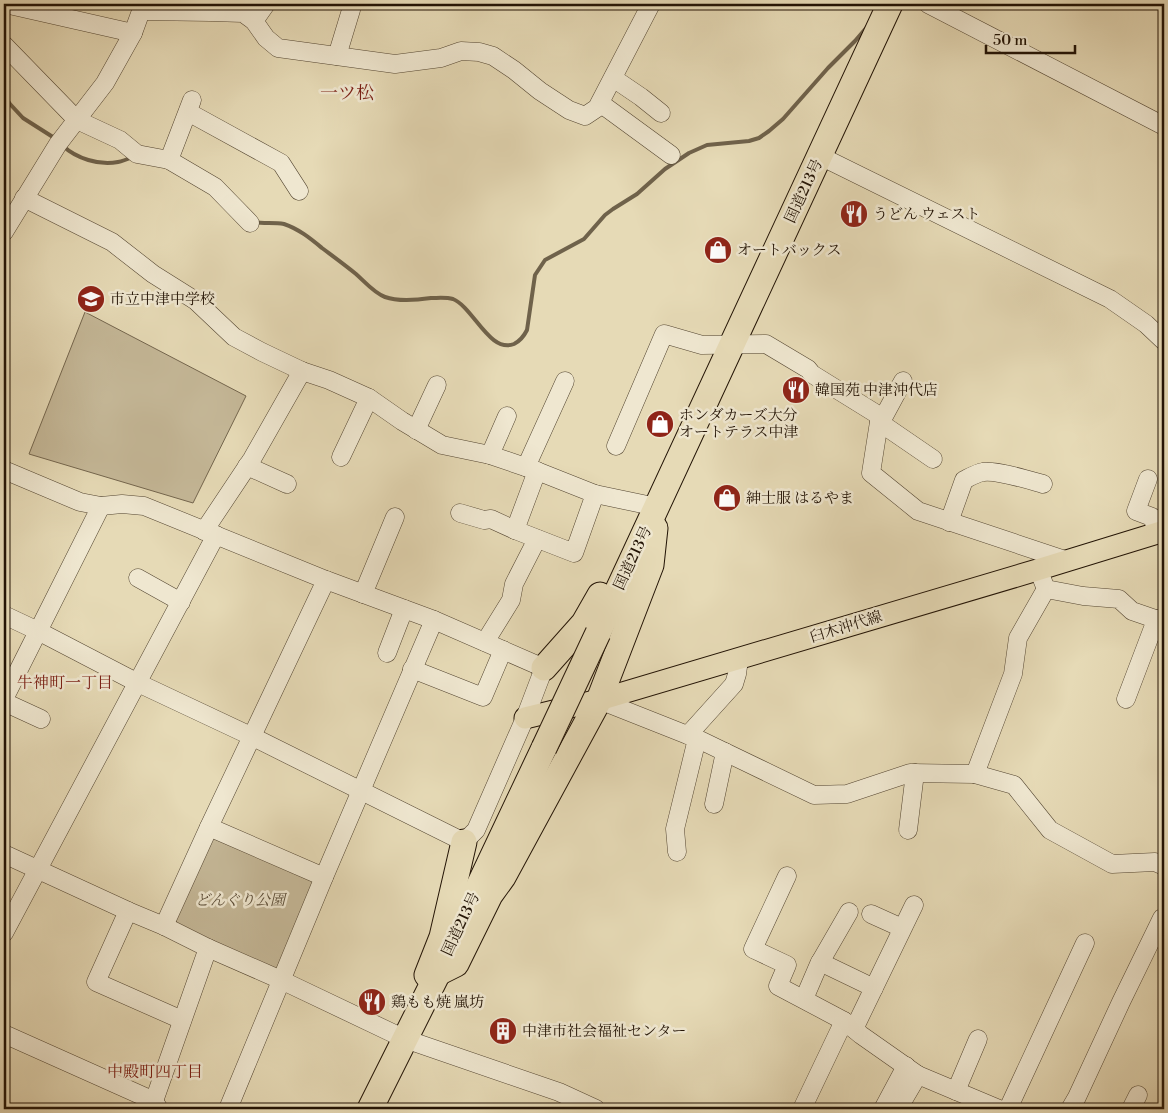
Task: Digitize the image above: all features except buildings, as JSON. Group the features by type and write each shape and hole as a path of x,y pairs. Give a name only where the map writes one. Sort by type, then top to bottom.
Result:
{"highway":[{"name":"国道213号","path":"370,1109 438,973 544,748 890,4"},
{"path":"544,668 584,624 636,527 657,507"},
{"path":"438,973 456,964 490,895 503,877 599,700 651,565 657,507"},
{"path":"405,1039 418,998 442,937 464,842"}],"main road":[{"name":"臼木沖代線","path":"525,718 599,700 739,659 1042,579 1068,561 1161,532"}],"street":[{"path":"5,4 133,33"},
{"path":"254,21 266,4"},
{"path":"4,232 58,144 105,83 133,33 141,8 243,13 254,21 266,38 278,48 395,64 441,58 461,51 479,52 493,56 568,110 585,116 597,108 651,4"},
{"path":"928,4 1164,126"},
{"path":"336,56 351,10"},
{"path":"4,45 77,120 120,140 136,154 169,160 215,186 250,223"},
{"path":"613,78 661,113"},
{"path":"600,102 671,155"},
{"path":"169,160 190,106 281,163 299,191"},
{"path":"820,156 1110,299 1146,324 1164,341"},
{"path":"24,198 112,242 153,274 196,301 234,337 302,371 329,380 369,398 442,445 490,455 595,494 657,507"},
{"path":"616,446 664,334 702,345 766,344 808,369 812,374 881,420 933,459"},
{"path":"4,933 181,602 210,533 302,371"},
{"path":"515,530 531,469 565,380"},
{"path":"903,382 881,420 871,473 918,511 1068,561"},
{"path":"416,430 437,385"},
{"path":"341,457 369,398"},
{"path":"490,455 507,416"},
{"path":"247,466 288,484"},
{"path":"4,470 80,502 101,506 122,504 144,506 326,580 434,620 544,668 525,718 476,830 464,842 138,683 4,615"},
{"path":"950,522 964,480 972,476 983,472 994,472 1043,484"},
{"path":"1148,479 1136,511 1152,517 1161,532"},
{"path":"460,513 484,520 491,518 515,530 574,553 595,494"},
{"path":"41,719 4,701 101,506"},
{"path":"364,594 395,517"},
{"path":"485,642 510,600 514,584 537,539"},
{"path":"138,578 181,602"},
{"path":"975,774 1013,674 1018,638 1042,579 1083,596 1119,599 1132,611 1162,620 1126,699"},
{"path":"164,926 326,580"},
{"path":"387,653 404,609"},
{"path":"228,1109 360,790 434,620"},
{"path":"412,669 482,697 503,650"},
{"path":"677,852 675,829 692,737 734,684 738,674 739,659"},
{"path":"599,700 692,737 814,795 847,794 910,773 975,774 1014,785 1050,830 1112,864 1155,862 1164,866"},
{"path":"714,804 725,752"},
{"path":"908,830 915,773"},
{"path":"209,827 324,877"},
{"path":"4,854 164,926 405,1039 559,1092 596,1109"},
{"path":"787,876 754,949 787,965 778,986 849,1025 912,1070 1000,1109"},
{"path":"802,1109 849,1025 874,988 914,905"},
{"path":"128,911 96,982 182,1020"},
{"path":"804,999 820,962 848,912"},
{"path":"1070,1109 1078,1097 1163,912"},
{"path":"871,914 902,928"},
{"path":"1008,1109 1085,943"},
{"path":"4,1034 156,1105 182,1020 208,948"},
{"path":"820,962 874,988"},
{"path":"956,1091 978,1039"},
{"path":"883,1109 912,1070"},
{"path":"898,1109 912,1070"}],"green space":[{"path":"85,312 246,396 193,503 29,454"},
{"name":"どんぐり公園","path":"221,835 313,878 317,888 282,968 272,971 178,927 174,916 209,838"}],"waterway":[{"path":"254,222 284,224 300,231 352,271 373,290 390,299 453,299 468,311 489,336 497,342 505,345 514,344 522,338 527,330 535,275 545,260 584,239 605,215 637,194 665,169 689,153 707,145 749,141 759,138 769,131 783,119 867,27"},
{"path":"4,95 23,118 56,139"},
{"path":"63,146 74,154 96,162 120,162 133,157"}],"place":[{"name":"うどん ウェスト","path":"854,214"},
{"name":"オートバックス","path":"718,250"},
{"name":"市立中津中学校","path":"91,299"},
{"name":"韓国苑 中津沖代店","path":"796,390"},
{"name":"ホンダカーズ大分 オートテラス中津","path":"660,424"},
{"name":"紳士服 はるやま","path":"727,498"},
{"name":"鶏もも焼 嵐坊","path":"372,1002"},
{"name":"中津市社会福祉センター","path":"503,1031"}],"district":[{"name":"一ツ松","path":"347,93"},
{"name":"牛神町一丁目","path":"65,683"},
{"name":"中殿町四丁目","path":"155,1072"}]}
